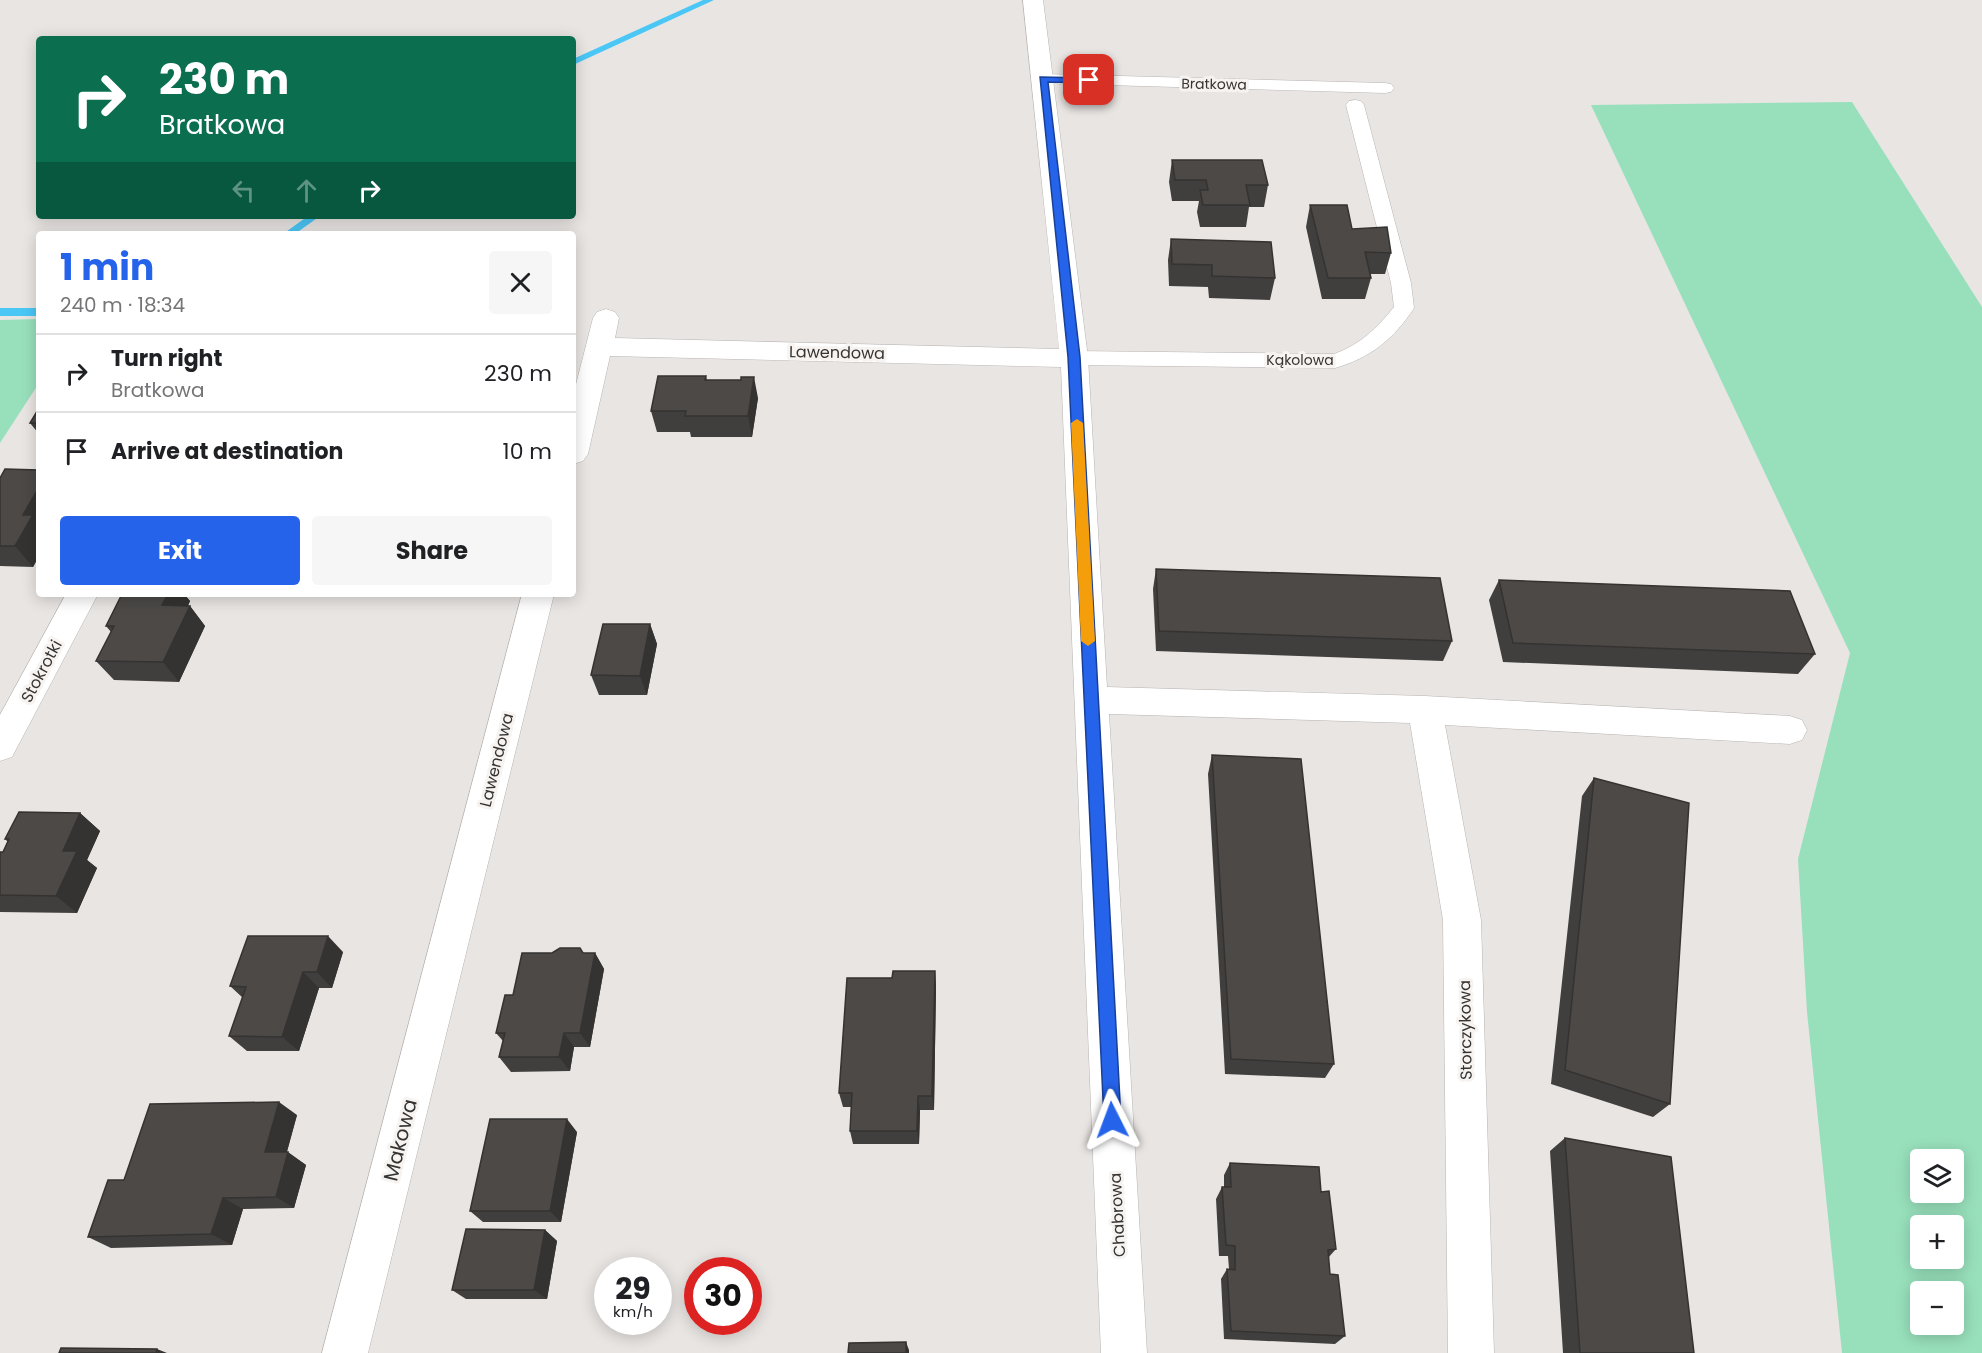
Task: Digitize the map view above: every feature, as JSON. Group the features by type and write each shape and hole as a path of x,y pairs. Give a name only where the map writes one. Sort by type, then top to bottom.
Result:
{"street":[{"name":"Chabrowa","path":"1033,0 1074,357 1124,1353"},
{"path":"576,442 606,318"},
{"name":"Lawendowa","path":"600,347 1074,357"},
{"name":"Stokrotki","path":"0,747 80,597"},
{"name":"Lawendowa","path":"454,927 537,597"},
{"path":"1091,700 1425,710 1790,730"},
{"name":"Storczykowa","path":"1425,710 1462,920 1472,1353"},
{"name":"Makowa","path":"345,1353 454,927"}],"lane":[{"name":"Bratkowa","path":"1043,79 1385,88"},
{"name":"Kąkolowa","path":"1074,357 1335,361 1359,354 1381,337 1404,308 1401,283 1355,105"}],"green space":[{"path":"1852,102 1982,307 1982,1353 1842,1353 1807,1012 1798,859 1850,653 1591,105"},
{"path":"36,319 36,388 0,443 0,320"}],"building":[{"path":"1172,160 1262,160 1268,185 1246,185 1250,205 1203,205 1200,190 1208,190 1206,180 1175,180"},
{"path":"1310,205 1347,205 1352,229 1387,227 1391,253 1365,252 1371,278 1328,278"},
{"path":"1171,239 1271,242 1275,278 1212,276 1212,265 1172,264"},
{"path":"658,376 706,376 705,380 741,380 741,377 754,377 748,416 685,416 686,411 651,411"},
{"path":"36,413 36,423 30,423"},
{"path":"5,469 36,470 36,492 23,515 33,515 15,546 0,546 0,478"},
{"path":"1156,569 1440,578 1452,641 1159,631"},
{"path":"1499,580 1790,591 1815,654 1513,643"},
{"path":"120,597 166,597 162,605 190,606 163,662 96,661 114,626 106,626"},
{"path":"603,624 650,624 640,676 591,675"},
{"path":"1212,755 1301,759 1334,1064 1231,1059"},
{"path":"1594,778 1689,803 1670,1104 1565,1070"},
{"path":"19,812 80,813 63,851 77,851 56,896 0,895 0,852 3,852 9,839 5,839"},
{"path":"248,936 328,936 317,972 303,972 282,1037 229,1036 246,987 230,986"},
{"path":"560,948 580,948 583,953 595,953 580,1033 564,1033 559,1057 499,1057 505,1033 496,1033 505,995 513,995 522,953 552,953"},
{"path":"893,971 935,971 932,1096 918,1096 917,1131 850,1131 852,1093 839,1093 847,978 892,978"},
{"path":"279,1102 265,1152 288,1152 276,1197 223,1198 211,1234 88,1237 108,1180 124,1180 150,1104"},
{"path":"490,1119 567,1119 550,1211 470,1211"},
{"path":"1565,1138 1671,1157 1694,1353 1580,1353"},
{"path":"1230,1163 1319,1167 1321,1192 1329,1191 1336,1249 1328,1250 1330,1274 1338,1275 1345,1336 1231,1331 1227,1269 1235,1270 1235,1246 1226,1245 1222,1187 1231,1187"},
{"path":"466,1229 545,1230 534,1290 452,1290"},
{"path":"906,1342 906,1353 848,1353 849,1343"},
{"path":"61,1348 157,1349 156,1353 59,1353"}],"waterway":[{"path":"576,61 710,0"},
{"path":"292,231 310,219"},
{"path":"0,312 36,312"}],"slow traffic":[{"path":"1077,423 1088,641"}],"route":[{"path":"1089,80 1043,79 1074,357 1112,1120"}]}
